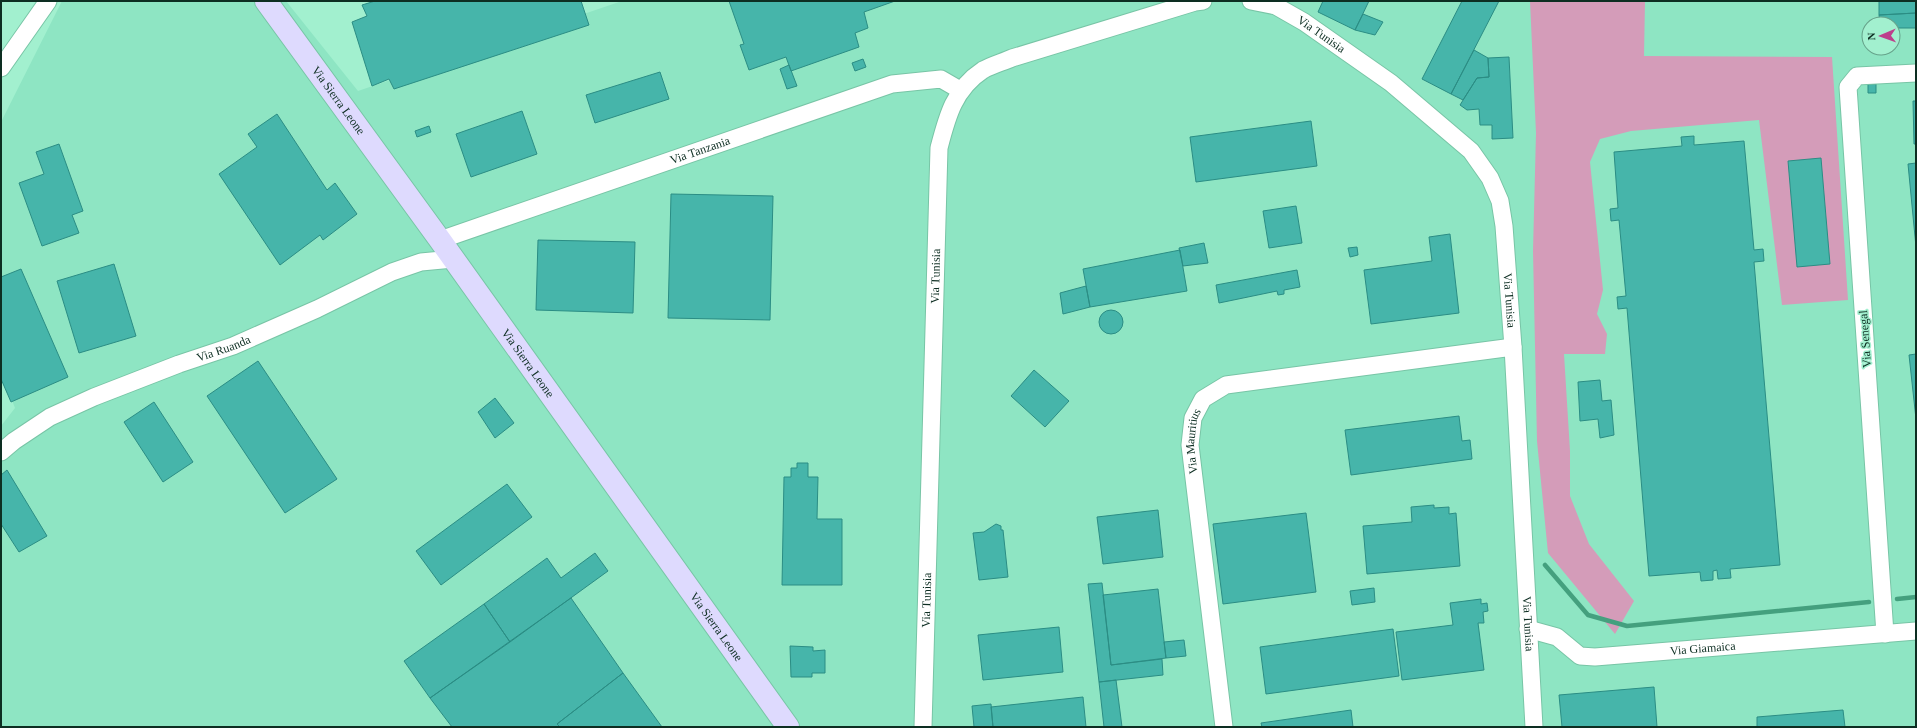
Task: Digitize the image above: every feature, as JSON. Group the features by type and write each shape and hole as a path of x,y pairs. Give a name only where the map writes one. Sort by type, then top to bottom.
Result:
{"street":[{"path":"1,68 48,1"},
{"name":"Via Sierra Leone","path":"266,1 440,240 788,727"},
{"name":"Via Tunisia","path":"923,727 939,148 947,117 960,90 983,70 1012,58 1195,2 1203,1"},
{"name":"Via Tunisia","path":"1251,1 1276,6 1310,26 1391,83 1471,151 1490,178 1500,202 1504,226 1513,347 1534,727"},
{"name":"Via Senegal","path":"1885,634 1848,87 1857,76 1916,73"},
{"name":"Via Tanzania","path":"440,240 892,84 941,79 960,90"},
{"name":"Via Ruanda","path":"1,452 14,441 50,417 94,397 180,364 233,346 317,309 392,272 421,262 453,259"},
{"name":"Via Mauritius","path":"1224,727 1190,445 1193,418 1203,399 1226,385 1513,347"},
{"name":"Via Giamaica","path":"1528,629 1557,637 1580,656 1595,657 1885,634"},
{"path":"1885,634 1916,631"}],"shaded area":[{"path":"62,1 286,1 358,91 622,1 1916,1 1916,727 1,727 1,426 15,408 1,372 1,122"},
{"path":"1530,1 1645,1 1644,56 1832,57 1848,300 1782,305 1759,120 1631,131 1600,139 1590,162 1603,290 1597,314 1607,334 1605,354 1564,354 1570,451 1570,496 1589,544 1634,601 1615,634 1548,553 1537,441 1533,251 1536,133"}],"building":[{"path":"375,1 581,1 589,25 394,89 389,79 372,86 352,22 367,16 362,5"},
{"path":"729,1 895,1 864,12 868,28 855,33 859,47 791,71 786,57 749,70 740,45 744,44"},
{"path":"1323,1 1369,1 1355,30 1318,12"},
{"path":"1462,1 1499,1 1451,94 1422,79"},
{"path":"1879,1 1916,1 1916,13 1879,15"},
{"path":"1916,13 1916,28 1901,28 1901,16 1879,15"},
{"path":"1363,14 1383,22 1375,35 1355,30"},
{"path":"1474,50 1488,58 1489,77 1477,78 1463,100 1451,94"},
{"path":"1509,57 1513,138 1492,139 1492,125 1480,125 1479,109 1467,110 1460,105 1477,78 1489,77 1488,58"},
{"path":"863,59 866,67 855,71 852,63"},
{"path":"789,65 797,86 787,89 780,69"},
{"path":"660,72 669,99 595,123 586,95"},
{"path":"1868,84 1876,84 1876,93 1868,93"},
{"path":"1913,101 1916,101 1916,144 1914,144"},
{"path":"522,111 537,154 471,177 456,134"},
{"path":"277,114 327,190 335,183 357,214 323,240 320,235 280,265 219,174 257,147 248,134"},
{"path":"1311,121 1317,166 1196,182 1190,137"},
{"path":"429,126 431,132 417,137 415,131"},
{"path":"1694,136 1694,145 1744,141 1754,250 1763,249 1764,261 1754,262 1780,565 1730,569 1731,578 1718,579 1717,570 1713,571 1713,580 1701,581 1700,572 1649,576 1627,308 1618,309 1617,297 1626,296 1619,220 1611,221 1610,209 1618,208 1614,152 1682,146 1681,137"},
{"path":"59,144 83,211 72,215 79,233 42,246 19,183 44,174 36,152"},
{"path":"1821,158 1830,264 1797,267 1788,161"},
{"path":"1916,163 1916,247 1908,164"},
{"path":"671,194 773,196 770,320 668,318"},
{"path":"1296,206 1302,243 1269,248 1263,211"},
{"path":"1450,234 1459,313 1371,324 1364,270 1432,261 1429,237"},
{"path":"538,240 635,242 633,313 536,310"},
{"path":"1204,243 1208,263 1183,266 1179,248"},
{"path":"1357,247 1358,255 1350,257 1348,248"},
{"path":"1180,250 1187,291 1090,307 1083,269"},
{"path":"114,264 136,336 79,353 57,281"},
{"path":"21,269 68,377 11,402 1,379 1,277"},
{"path":"1297,270 1300,287 1284,290 1284,294 1278,295 1277,291 1219,303 1216,285"},
{"path":"1086,286 1090,307 1063,314 1060,293"},
{"path":"1111,310 1116,311 1122,317 1122,327 1116,333 1111,334 1106,333 1100,327 1099,322 1100,317 1106,311"},
{"path":"1916,354 1916,419 1909,355"},
{"path":"258,361 337,479 285,513 207,396"},
{"path":"1034,370 1069,401 1045,427 1011,396"},
{"path":"1600,380 1602,401 1611,400 1614,435 1600,438 1598,419 1580,421 1578,382"},
{"path":"495,398 514,423 495,438 478,412"},
{"path":"154,402 193,462 163,482 124,422"},
{"path":"1459,416 1462,441 1470,440 1472,459 1351,475 1345,430"},
{"path":"797,463 808,463 808,477 818,477 817,519 842,519 842,585 782,585 784,477 791,477 791,468 797,468"},
{"path":"7,470 47,536 19,552 1,524 1,475"},
{"path":"507,484 532,517 441,585 416,551"},
{"path":"1434,505 1434,508 1449,507 1449,514 1456,513 1460,566 1367,574 1363,526 1412,522 1411,507"},
{"path":"1158,510 1163,557 1103,564 1097,517"},
{"path":"1306,513 1316,592 1223,604 1213,524"},
{"path":"996,524 1001,526 1001,530 1003,530 1008,577 979,580 973,533 984,532"},
{"path":"595,553 608,571 510,642 484,604 547,558 561,578"},
{"path":"1102,583 1111,665 1162,659 1163,675 1099,682 1088,584"},
{"path":"1374,588 1375,602 1352,605 1350,591"},
{"path":"1158,589 1166,658 1111,665 1103,595"},
{"path":"571,598 623,673 557,724 560,727 452,727 430,698"},
{"path":"1481,599 1481,604 1487,603 1488,611 1483,612 1484,623 1478,623 1484,670 1402,680 1396,632 1453,625 1450,603"},
{"path":"484,604 510,642 430,698 404,661"},
{"path":"1059,627 1063,672 983,680 978,635"},
{"path":"1393,629 1399,676 1266,694 1260,647"},
{"path":"1184,640 1186,656 1166,658 1164,642"},
{"path":"790,646 813,647 813,651 825,650 825,673 812,673 812,677 791,677"},
{"path":"623,673 662,727 560,727 557,724"},
{"path":"1116,680 1122,727 1104,727 1099,682"},
{"path":"1654,687 1657,727 1562,727 1559,695"},
{"path":"1083,697 1086,727 993,727 991,707"},
{"path":"991,704 993,727 974,727 972,706"},
{"path":"1351,710 1353,727 1262,727 1261,723"},
{"path":"1843,710 1845,727 1757,727 1757,717"}],"waterway":[{"path":"1545,565 1588,615 1627,626 1869,602"},
{"path":"1897,599 1916,597"}]}
